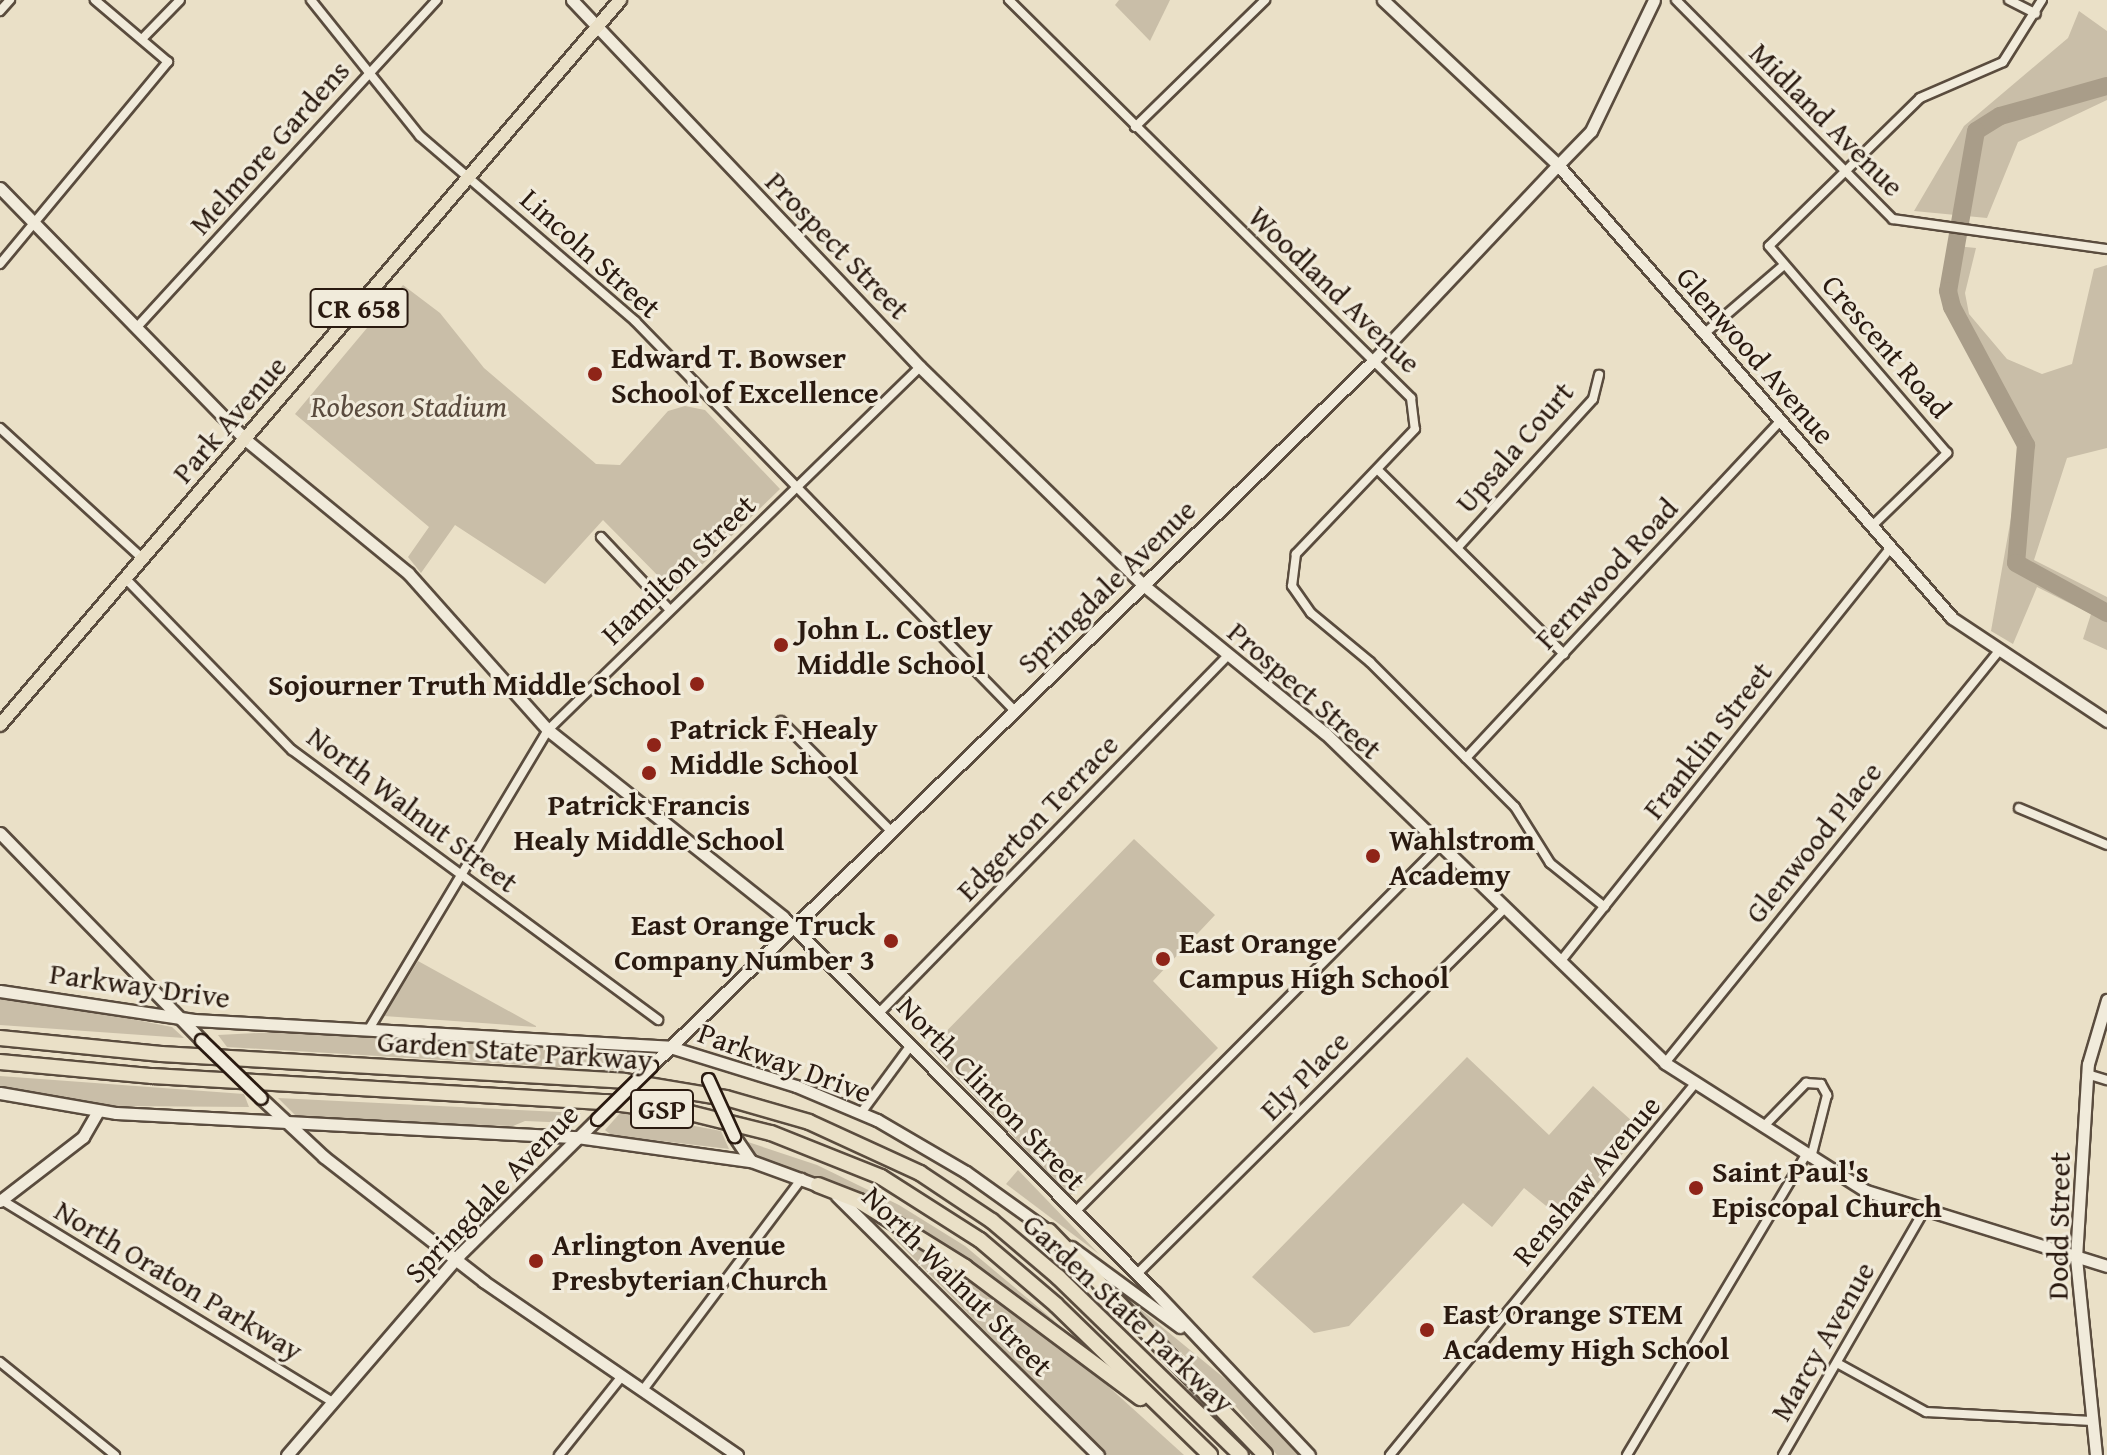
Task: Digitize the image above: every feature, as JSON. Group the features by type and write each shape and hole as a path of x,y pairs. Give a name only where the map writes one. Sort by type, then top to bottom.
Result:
{"highway":[{"name":"Garden State Parkway","path":"0,1038 146,1053 615,1080 726,1098 809,1122 912,1169 999,1226 1065,1283 1241,1455"},
{"name":"Garden State Parkway","path":"0,1062 152,1076 606,1102 690,1113 771,1133 881,1177 980,1240 1062,1311 1210,1455"},
{"path":"818,1185 875,1210 1026,1309 1210,1455"},
{"path":"1049,1231 1265,1455"}],"main road":[{"name":"Park Avenue","path":"0,725 620,0"}],"street":[{"path":"0,11 10,0"},
{"path":"0,264 168,62 95,0"},
{"path":"142,39 180,0"},
{"name":"Lincoln Street","path":"311,0 420,136 635,321 1013,709"},
{"name":"Melmore Gardens","path":"138,326 437,0"},
{"name":"Prospect Street","path":"572,0 920,367 1142,584 1325,733 1665,1063 1866,1191 2107,1266"},
{"name":"Woodland Avenue","path":"1009,0 1411,398 1416,414 1415,429 1380,472 1296,554 1292,586 1311,613 1515,807 1550,863 1605,907"},
{"path":"1135,127 1265,0"},
{"name":"Glenwood Avenue","path":"1383,0 1558,165 1952,618 1998,652 2107,721"},
{"name":"Springdale Avenue","path":"287,1455 455,1259 792,925 1374,360 1591,131 1654,0"},
{"name":"Midland Avenue","path":"1676,0 1845,175 1893,219 1947,229 2107,249"},
{"path":"2009,0 2036,14"},
{"path":"1705,333 1784,265 1769,246 1845,175 1920,98 2003,62 2042,0"},
{"name":"North Clinton Street","path":"0,188 246,440 408,573 548,730 792,925 1137,1274 1309,1455"},
{"name":"Crescent Road","path":"1784,265 1947,453 1872,526"},
{"name":"Hamilton Street","path":"369,1029 548,730 920,367"},
{"name":"Upsala Court","path":"1458,547 1593,399 1599,375"},
{"name":"Fernwood Road","path":"1466,758 1781,420"},
{"path":"0,428 143,559"},
{"path":"1380,472 1564,654"},
{"path":"601,537 670,610"},
{"name":"Franklin Street","path":"1560,962 1891,547"},
{"name":"North Walnut Street","path":"126,579 292,750 658,1020"},
{"name":"Glenwood Place","path":"1665,1063 1998,652"},
{"name":"Edgerton Terrace","path":"880,1012 1228,655"},
{"path":"781,721 890,830"},
{"path":"2019,808 2107,845"},
{"path":"0,833 178,1018 285,1121 455,1259 643,1390 722,1451 737,1455"},
{"path":"1075,1212 1440,845"},
{"name":"Ely Place","path":"1137,1274 1504,909"},
{"name":"Parkway Drive","path":"0,991 178,1018 670,1047 861,1113 966,1172 1199,1342"},
{"name":"Dodd Street","path":"2096,1455 2076,1258 2087,1074 2107,1000"},
{"path":"861,1113 911,1045"},
{"path":"736,1068 714,1067 708,1079 734,1136 751,1161"},
{"path":"2087,1074 2107,1080"},
{"name":"Renshaw Avenue","path":"1390,1455 1696,1083"},
{"path":"1627,1455 1809,1156 1827,1095 1821,1084 1806,1083 1763,1127"},
{"path":"0,1093 98,1111 577,1137"},
{"path":"0,1200 83,1137 98,1111"},
{"name":"North Walnut Street","path":"577,1137 751,1161 802,1178 842,1199 897,1250 1098,1455"},
{"path":"643,1390 802,1178"},
{"name":"North Oraton Parkway","path":"0,1200 333,1402"},
{"name":"Marcy Avenue","path":"1783,1455 1925,1209"},
{"path":"0,1362 115,1455"},
{"path":"1837,1363 1926,1412 2092,1421"},
{"path":"559,1455 622,1376"}],"green space":[{"path":"1119,0 1170,0 1150,41 1115,5"},
{"path":"2079,11 2107,31 2107,100 2018,142 1987,218 1914,211 1964,126 2068,38"},
{"path":"1956,246 1976,248 1965,293 1969,314 2007,359 2042,374 2072,364 2094,269 2107,265 2107,448 2067,458 2034,560 2107,597 2107,650 2083,639 2091,614 2037,587 2013,644 1991,631 2023,450 1949,306"},
{"name":"Robeson Stadium","path":"403,285 440,313 484,368 596,464 620,465 668,411 685,406 705,410 780,489 674,592 603,520 545,584 455,525 421,573 408,557 429,527 295,414"},
{"path":"1134,839 1215,915 1153,981 1218,1048 1070,1196 929,1049"},
{"path":"418,961 536,1026 536,1027 384,1016"},
{"path":"0,999 60,1005 172,1027 184,1038 0,1025"},
{"path":"276,1032 449,1038 642,1053 626,1071 227,1047 218,1035"},
{"path":"1467,1057 1549,1135 1593,1086 1642,1130 1566,1222 1524,1188 1492,1227 1463,1203 1349,1326 1314,1333 1252,1277"},
{"path":"0,1076 244,1094 249,1107 118,1106 32,1095 0,1086"},
{"path":"278,1098 581,1113 572,1123 525,1121 513,1126 298,1118"},
{"path":"621,1112 721,1131 729,1149 611,1135 605,1130"},
{"path":"748,1142 817,1165 899,1205 965,1246 1057,1323 868,1201 752,1154"},
{"path":"1018,1170 1099,1254 1006,1184"},
{"path":"898,1230 1067,1349 1184,1455 1107,1455 894,1238"},
{"path":"1111,1285 1229,1382 1301,1455 1277,1455 1232,1402"}],"waterway":[{"path":"2107,86 2000,116 1976,131 1948,291 1952,307 2026,445 2016,563 2107,613"}],"place":[{"name":"Edward T. Bowser School of Excellence","path":"595,374"},
{"name":"John L. Costley Middle School","path":"781,645"},
{"name":"Sojourner Truth Middle School","path":"697,684"},
{"name":"Patrick F. Healy Middle School","path":"654,745"},
{"name":"Patrick Francis Healy Middle School","path":"649,773"},
{"name":"Wahlstrom Academy","path":"1373,856"},
{"name":"East Orange Truck Company Number 3","path":"891,941"},
{"name":"East Orange Campus High School","path":"1163,959"},
{"name":"Saint Paul's Episcopal Church","path":"1696,1188"},
{"name":"Arlington Avenue Presbyterian Church","path":"536,1261"},
{"name":"East Orange STEM Academy High School","path":"1427,1330"}]}
